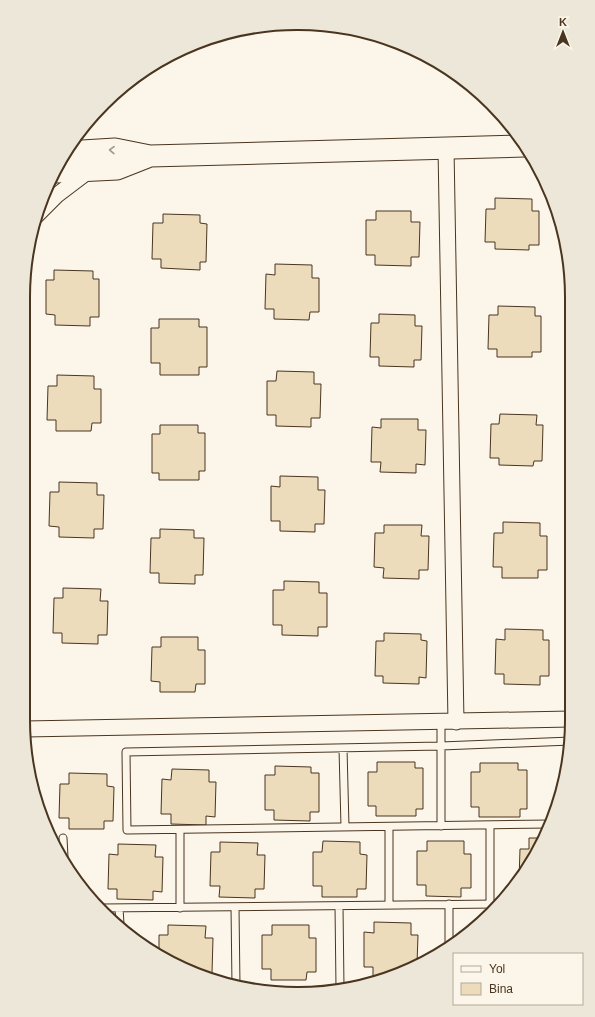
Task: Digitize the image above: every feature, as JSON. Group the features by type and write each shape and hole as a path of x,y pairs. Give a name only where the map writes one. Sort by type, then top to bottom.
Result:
{"main road":[{"path":"73,152 115,149 150,156 518,146"},
{"path":"62,172 118,169 150,156"}],"street":[{"path":"446,148 456,722"},
{"path":"46,206 57,195 91,170"},
{"path":"31,729 565,719"}],"lane":[{"path":"441,722 442,826"},
{"path":"544,824 127,830 126,752 441,746 564,741"},
{"path":"343,748 345,827"},
{"path":"490,825 494,902"},
{"path":"389,827 389,905"},
{"path":"180,830 180,908"},
{"path":"63,838 64,848"},
{"path":"449,904 449,940"},
{"path":"107,908 492,904"},
{"path":"339,906 340,984"},
{"path":"235,907 236,980"},
{"path":"119,908 120,920"}],"building":[{"path":"495,198 532,199 532,211 539,211 539,245 529,245 529,250 495,249 495,242 485,242 486,209 495,209"},
{"path":"376,211 411,211 411,222 420,222 419,257 411,257 411,266 375,265 375,255 366,255 366,220 376,220"},
{"path":"163,214 200,215 200,223 207,224 206,262 200,262 200,270 161,268 161,259 152,259 153,223 163,223"},
{"path":"275,264 312,265 312,278 319,278 319,312 310,312 309,320 274,319 274,309 265,309 266,274 275,275"},
{"path":"54,270 93,271 93,279 99,279 99,317 90,317 90,326 55,325 55,315 46,314 46,280 54,280"},
{"path":"498,306 535,307 535,316 541,316 541,352 532,352 532,357 497,357 497,349 488,349 489,315 498,315"},
{"path":"379,314 415,315 415,326 422,326 421,360 414,360 414,367 379,366 379,357 370,357 371,323 379,323"},
{"path":"159,319 199,319 199,327 207,327 207,367 199,367 199,375 160,375 160,363 151,363 151,328 159,328"},
{"path":"277,371 314,372 314,384 321,384 320,418 311,418 311,427 276,426 276,415 267,415 267,381 276,381"},
{"path":"57,375 94,376 94,389 101,389 101,423 92,423 91,431 56,431 56,420 47,420 48,386 57,386"},
{"path":"500,414 537,415 536,425 543,425 542,461 534,461 533,466 499,465 499,458 490,458 491,424 499,424"},
{"path":"381,419 418,419 418,430 426,430 425,465 416,464 416,473 380,472 381,462 371,462 372,427 381,428"},
{"path":"160,425 198,425 198,433 205,433 205,471 199,471 199,480 159,480 159,473 152,473 152,434 160,434"},
{"path":"280,476 318,477 318,490 325,490 324,524 315,524 315,532 280,531 280,521 271,521 271,486 280,487"},
{"path":"59,482 97,483 97,495 104,495 103,529 94,529 94,538 59,537 59,527 49,526 50,492 59,492"},
{"path":"503,522 540,523 540,536 547,536 547,570 538,570 538,578 502,578 502,567 493,567 494,533 503,533"},
{"path":"384,525 422,525 421,536 429,536 428,570 419,570 419,579 383,578 384,568 374,567 375,533 384,533"},
{"path":"160,529 194,530 194,538 204,538 203,575 195,575 195,584 159,583 159,573 150,573 151,538 160,538"},
{"path":"284,581 319,582 319,593 327,593 327,627 318,627 318,636 282,635 282,625 273,625 273,590 284,590"},
{"path":"63,588 101,589 100,601 108,601 107,635 98,635 98,644 62,643 62,633 53,633 54,598 63,598"},
{"path":"505,629 543,630 543,640 549,640 549,676 540,676 540,685 504,684 504,674 495,674 496,639 505,640"},
{"path":"384,633 421,634 421,640 427,641 426,678 419,677 419,684 383,683 383,676 375,676 376,641 384,641"},
{"path":"161,637 198,637 198,650 205,650 205,684 196,684 195,692 160,692 160,682 151,681 152,647 161,647"},
{"path":"377,762 415,762 415,768 423,768 423,809 416,809 416,816 376,816 376,806 368,806 368,772 377,772"},
{"path":"480,763 518,763 518,770 527,770 527,809 520,809 520,817 479,817 479,807 471,807 471,772 480,772"},
{"path":"275,766 311,767 311,773 319,773 319,812 310,812 310,821 274,820 274,810 265,810 265,775 275,775"},
{"path":"172,769 209,770 209,782 216,782 215,817 206,816 206,825 171,824 171,814 161,814 162,779 171,780"},
{"path":"69,773 107,774 107,786 114,787 113,821 104,821 104,829 69,829 69,818 59,818 60,784 69,784"},
{"path":"529,838 537,838 519,869 520,849 529,849"},
{"path":"323,841 360,842 360,854 367,855 366,889 357,889 357,897 322,897 322,886 313,886 313,852 322,852"},
{"path":"427,841 464,841 464,854 471,854 471,888 461,888 461,897 426,896 426,885 417,885 417,851 427,851"},
{"path":"220,842 258,843 257,855 265,855 264,889 255,889 255,898 219,897 220,886 210,886 211,852 220,852"},
{"path":"118,844 156,845 155,857 163,857 162,892 153,891 153,900 117,899 117,889 108,889 109,854 118,855"},
{"path":"374,922 411,923 411,935 418,935 417,958 400,967 373,976 373,967 364,967 364,932 374,933"},
{"path":"168,925 206,926 205,938 213,938 212,973 195,967 159,948 159,935 168,935"},
{"path":"272,925 309,925 309,938 316,938 316,972 307,972 306,980 271,980 271,969 262,969 262,935 272,935"}]}
